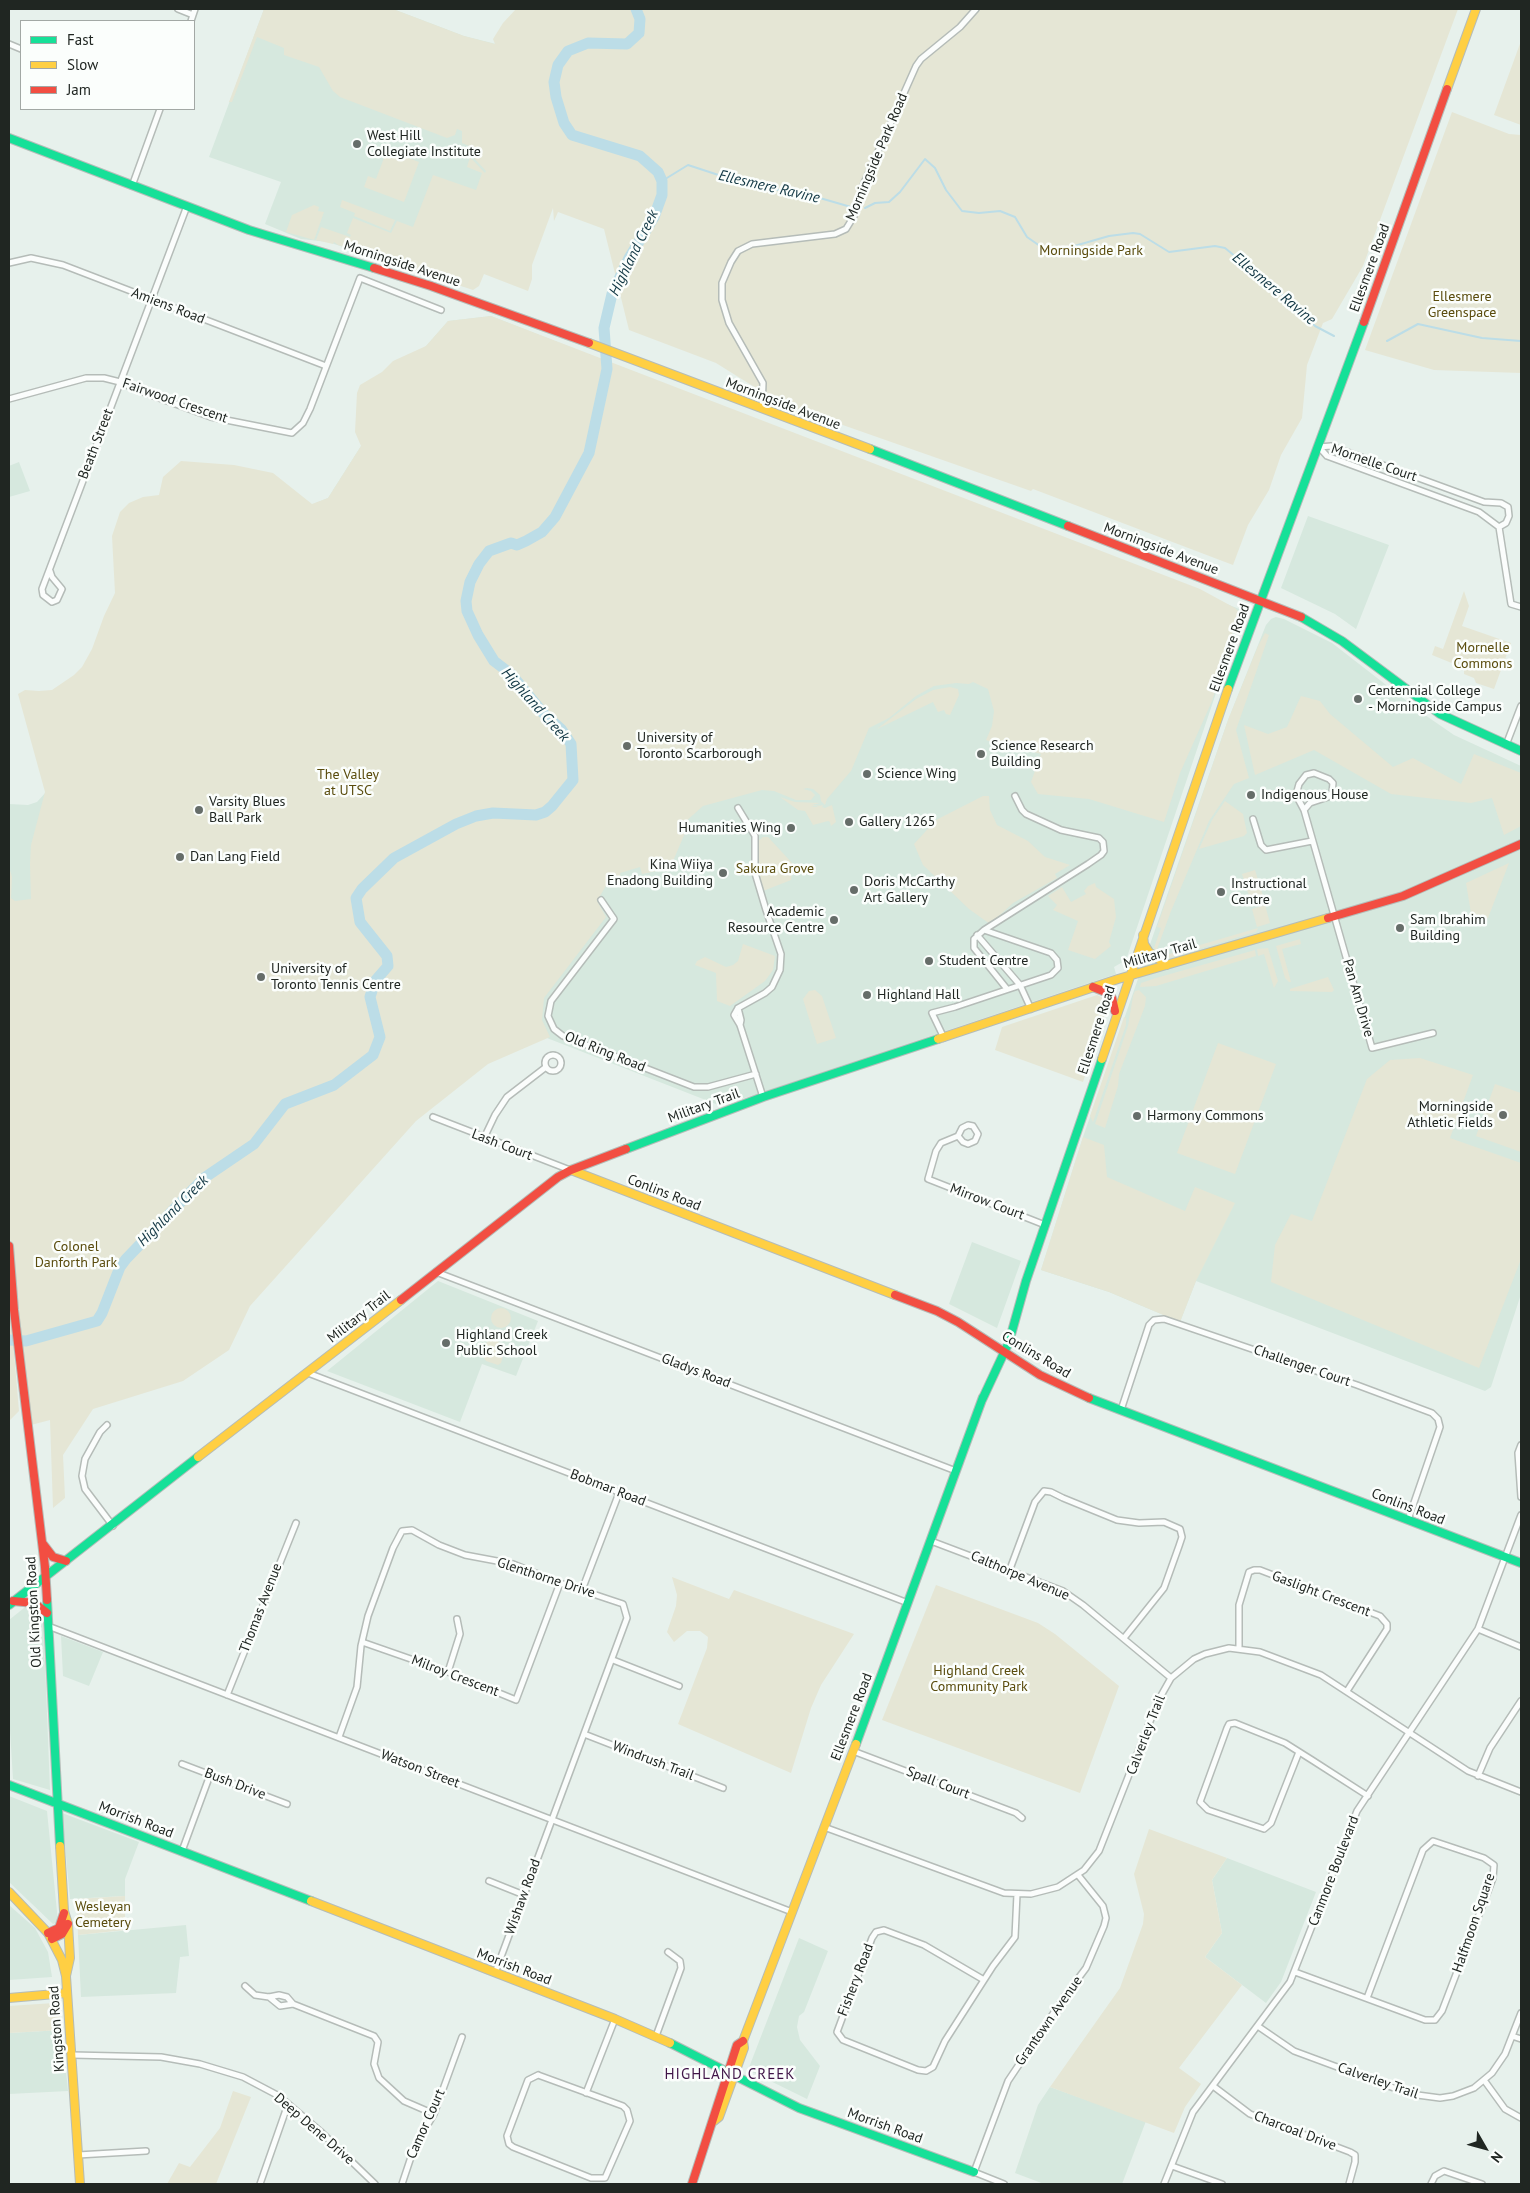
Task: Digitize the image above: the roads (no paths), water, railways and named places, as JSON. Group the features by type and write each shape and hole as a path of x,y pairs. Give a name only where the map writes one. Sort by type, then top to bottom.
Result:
{"street":[{"path":"178,9 194,12"},
{"name":"Morningside Park Road","path":"762,409 763,383 729,323 722,300 722,283 731,262 741,249 752,244 834,234 846,229 854,216 864,183 916,66 960,28 976,9"},
{"name":"Ellesmere Road","path":"692,2184 714,2121 713,2115 731,2073 737,2045 743,2041 853,1751 982,1400 1003,1351 1115,1014 1215,725 1318,447 1476,9"},
{"path":"132,186 160,110"},
{"name":"Morningside Avenue","path":"9,138 249,230 431,286 637,360 1261,600 1305,619 1342,641 1440,714 1521,751"},
{"name":"Beath Street","path":"50,571 62,589 61,595 52,602 43,595 42,589 187,206"},
{"name":"Amiens Road","path":"9,263 40,258 63,265 326,366"},
{"name":"Fairwood Crescent","path":"9,399 86,378 104,378 120,382 140,392 210,417 292,433 303,423 360,278 441,310"},
{"name":"Mornelle Court","path":"1331,446 1484,502 1501,503 1508,507 1510,511 1506,523 1499,527 1479,512 1327,456 1318,447 1331,446"},
{"path":"1499,527 1511,604 1521,608"},
{"path":"1506,745 1521,706"},
{"path":"1304,810 1310,803 1328,797 1332,793 1333,783 1329,779 1314,773 1304,777 1296,795 1304,810 1336,916"},
{"path":"1007,989 974,948 974,939 984,930 1101,855 1104,848 1103,842 1096,837 1061,830 1026,814 1015,796"},
{"path":"738,808 755,836 755,873 782,960 780,970 772,987 738,1008 741,1020 738,1023 763,1097"},
{"path":"1253,819 1261,845 1266,850 1312,841"},
{"name":"Military Trail","path":"11,1603 113,1526 558,1177 571,1170 763,1097 1094,987 1404,896 1521,844"},
{"name":"Old Ring Road","path":"601,900 614,920 550,1002 548,1018 554,1030 563,1036 693,1087 707,1087 756,1074"},
{"name":"Pan Am Drive","path":"1336,916 1372,1048 1433,1033"},
{"path":"944,1038 932,1013 1053,974 1058,968 1057,960 1051,954 984,930"},
{"path":"1143,933 1144,944 1149,952 1156,960 1167,965"},
{"path":"977,935 1020,985 1031,1009"},
{"path":"1094,987 1110,995 1115,1014"},
{"path":"484,1138 495,1115 507,1097 546,1067"},
{"name":"Lash Court","path":"434,1118 571,1170"},
{"name":"Mirrow Court","path":"958,1136 941,1142 936,1151 928,1179 1045,1225"},
{"name":"Conlins Road","path":"571,1170 937,1311 1052,1382 1120,1410 1521,1563"},
{"name":"Old Kingston Road","path":"9,1246 14,1310 45,1577 64,1911 68,1924 70,1958 66,1976"},
{"name":"Gladys Road","path":"436,1272 956,1471"},
{"name":"Challenger Court","path":"1120,1410 1149,1325 1154,1320 1164,1319 1358,1385 1424,1410 1436,1416 1440,1427 1408,1520"},
{"name":"Bobmar Road","path":"308,1373 908,1603"},
{"path":"107,1425 100,1432 85,1460 82,1476 85,1489 113,1526"},
{"path":"1521,1445 1518,1453 1521,1497"},
{"path":"1010,1569 1035,1502 1044,1491 1052,1492 1117,1520 1139,1523 1164,1522 1180,1529 1182,1537 1180,1546 1164,1588 1124,1638"},
{"path":"582,1590 619,1493"},
{"name":"Canmore Boulevard","path":"1164,2184 1188,2122 1286,1990 1295,1972 1357,1811 1478,1628 1521,1515"},
{"name":"Thomas Avenue","path":"227,1695 296,1523"},
{"name":"Glenthorne Drive","path":"339,1737 357,1687 362,1642 368,1616 397,1539 402,1531 416,1531 438,1545 465,1555 513,1564 560,1583 623,1604 627,1618 551,1820"},
{"name":"Calthorpe Avenue","path":"931,1541 1010,1569 1063,1591 1124,1638 1171,1678"},
{"path":"42,1542 53,1557 66,1561"},
{"name":"Gaslight Crescent","path":"1239,1648 1239,1606 1249,1572 1254,1570 1260,1570 1380,1616 1387,1624 1387,1629 1347,1691"},
{"name":"Milroy Crescent","path":"362,1642 448,1672 516,1700 560,1583"},
{"path":"11,1603 28,1601 46,1612"},
{"path":"448,1672 460,1634 457,1619"},
{"name":"Watson Street","path":"47,1626 792,1912"},
{"path":"1478,1628 1521,1647"},
{"name":"Calverley Trail","path":"824,1827 986,1888 1017,1894 1031,1894 1058,1887 1078,1875 1093,1860 1105,1841 1158,1700 1171,1678 1181,1668 1205,1654 1229,1648 1260,1652 1321,1675 1409,1734 1478,1776 1521,1792"},
{"path":"612,1660 679,1686"},
{"path":"1478,1776 1490,1748 1521,1701"},
{"path":"1299,1752 1271,1823 1264,1829 1261,1830 1208,1810 1200,1802 1229,1724 1235,1723 1278,1740 1299,1752 1368,1796"},
{"name":"Windrush Trail","path":"584,1734 722,1788"},
{"name":"Spall Court","path":"853,1751 1016,1813 1022,1818"},
{"name":"Bush Drive","path":"182,1764 287,1804"},
{"path":"182,1852 210,1775"},
{"name":"Morrish Road","path":"9,1785 615,2019 656,2036 799,2108 1004,2184"},
{"name":"Wishaw Road","path":"495,1974 551,1820"},
{"name":"Halfmoon Square","path":"1295,1972 1424,2020 1435,2020 1442,2011 1486,1896 1494,1865 1484,1858 1433,1841 1423,1850 1367,1998"},
{"name":"Grantown Avenue","path":"974,2172 1008,2082 1065,1996 1086,1968 1104,1926 1106,1918 1102,1906 1078,1875"},
{"path":"489,1881 524,1895"},
{"name":"Kingston Road","path":"9,1892 31,1913 50,1936 62,1960 66,1976 80,2184"},
{"name":"Fishery Road","path":"984,1980 924,1945 884,1930 876,1932 872,1938 837,2032 843,2040 926,2071 933,2067 945,2041 984,1980 1015,1937 1017,1894"},
{"path":"50,1936 59,1928 64,1911"},
{"path":"50,1936 64,1932 68,1924"},
{"path":"656,2036 681,1968 680,1961 668,1952"},
{"path":"244,1986 255,1995 287,1997 293,2004 374,2036 378,2042 374,2064 379,2078 404,2101 434,2114"},
{"path":"9,1998 67,1993"},
{"path":"269,1997 280,2006 293,2004"},
{"name":"Calverley Trail","path":"1259,2027 1294,2051 1410,2094 1433,2098 1454,2096 1474,2088 1484,2080 1499,2065 1521,2013"},
{"path":"586,2093 615,2019"},
{"path":"1512,2036 1521,2039"},
{"name":"Camor Court","path":"402,2184 414,2148 434,2114 462,2037"},
{"name":"Deep Dene Drive","path":"72,2055 161,2057 200,2064 243,2077 264,2087 288,2104 375,2184"},
{"path":"538,2075 586,2093 623,2106 630,2118 605,2178 600,2180 591,2178 509,2144 507,2136 528,2080 538,2075"},
{"path":"1484,2080 1504,2108 1521,2118"},
{"name":"Charcoal Drive","path":"1213,2086 1250,2114 1350,2152 1354,2155 1355,2162 1348,2184"},
{"path":"260,2184 288,2104"},
{"path":"78,2155 146,2151"},
{"path":"1172,2166 1222,2184"},
{"path":"1431,2184 1436,2176 1444,2171 1482,2184"},
{"path":"986,2184 988,2178"}],"waterway":[{"name":"Highland Creek","path":"9,1340 26,1341 97,1321 120,1267 204,1178 254,1144 285,1104 334,1085 373,1055 380,1037 370,997 375,981 388,966 387,956 360,922 356,898 362,889 394,858 456,824 476,816 493,813 536,815 545,812 573,780 571,744 561,729 543,713 511,674 494,661 478,635 467,611 466,601 470,582 479,564 489,551 511,543 517,545 526,541 542,532 555,517 589,453 607,369 604,328 612,294 629,258 654,217 662,195 662,181 658,172 640,156 572,135 564,123 556,97 554,82 558,65 568,51 588,43 627,44 639,33 640,19 636,9"},
{"name":"Ellesmere Ravine","path":"865,208 875,203 889,202 900,192 925,159 935,168 946,190 962,211 979,213 1000,211 1015,217 1027,237 1050,253 1109,236 1133,233 1140,234 1169,252 1215,246 1225,248 1287,299 1315,326 1334,336"},
{"name":"Ellesmere Ravine","path":"662,181 688,165 752,186 806,194 851,207"},
{"name":"Ellesmere Ravine","path":"1387,341 1418,324 1482,338 1521,341"}],"place":[{"name":"West Hill Collegiate Institute","path":"357,144"},
{"name":"Centennial College - Morningside Campus","path":"1358,699"},
{"name":"University of Toronto Scarborough","path":"627,746"},
{"name":"Science Research Building","path":"981,754"},
{"name":"Science Wing","path":"867,774"},
{"name":"Indigenous House","path":"1251,795"},
{"name":"Varsity Blues Ball Park","path":"199,810"},
{"name":"Gallery 1265","path":"849,822"},
{"name":"Humanities Wing","path":"791,828"},
{"name":"Dan Lang Field","path":"180,857"},
{"name":"Kina Wiiya Enadong Building","path":"723,873"},
{"name":"Doris McCarthy Art Gallery","path":"854,890"},
{"name":"Instructional Centre","path":"1221,892"},
{"name":"Academic Resource Centre","path":"834,920"},
{"name":"Sam Ibrahim Building","path":"1400,928"},
{"name":"Student Centre","path":"929,961"},
{"name":"University of Toronto Tennis Centre","path":"261,977"},
{"name":"Highland Hall","path":"867,995"},
{"name":"Morningside Athletic Fields","path":"1503,1115"},
{"name":"Harmony Commons","path":"1137,1116"},
{"name":"Highland Creek Public School","path":"446,1343"}],"district":[{"name":"HIGHLAND CREEK","path":"730,2075"}],"park label":[{"name":"Morningside Park","path":"1091,251"},
{"name":"Ellesmere Greenspace","path":"1462,306"},
{"name":"Mornelle Commons","path":"1483,656"},
{"name":"The Valley at UTSC","path":"348,784"},
{"name":"Sakura Grove","path":"775,869"},
{"name":"Colonel Danforth Park","path":"76,1256"},
{"name":"Highland Creek Community Park","path":"979,1679"},
{"name":"Wesleyan Cemetery","path":"103,1915"}]}
